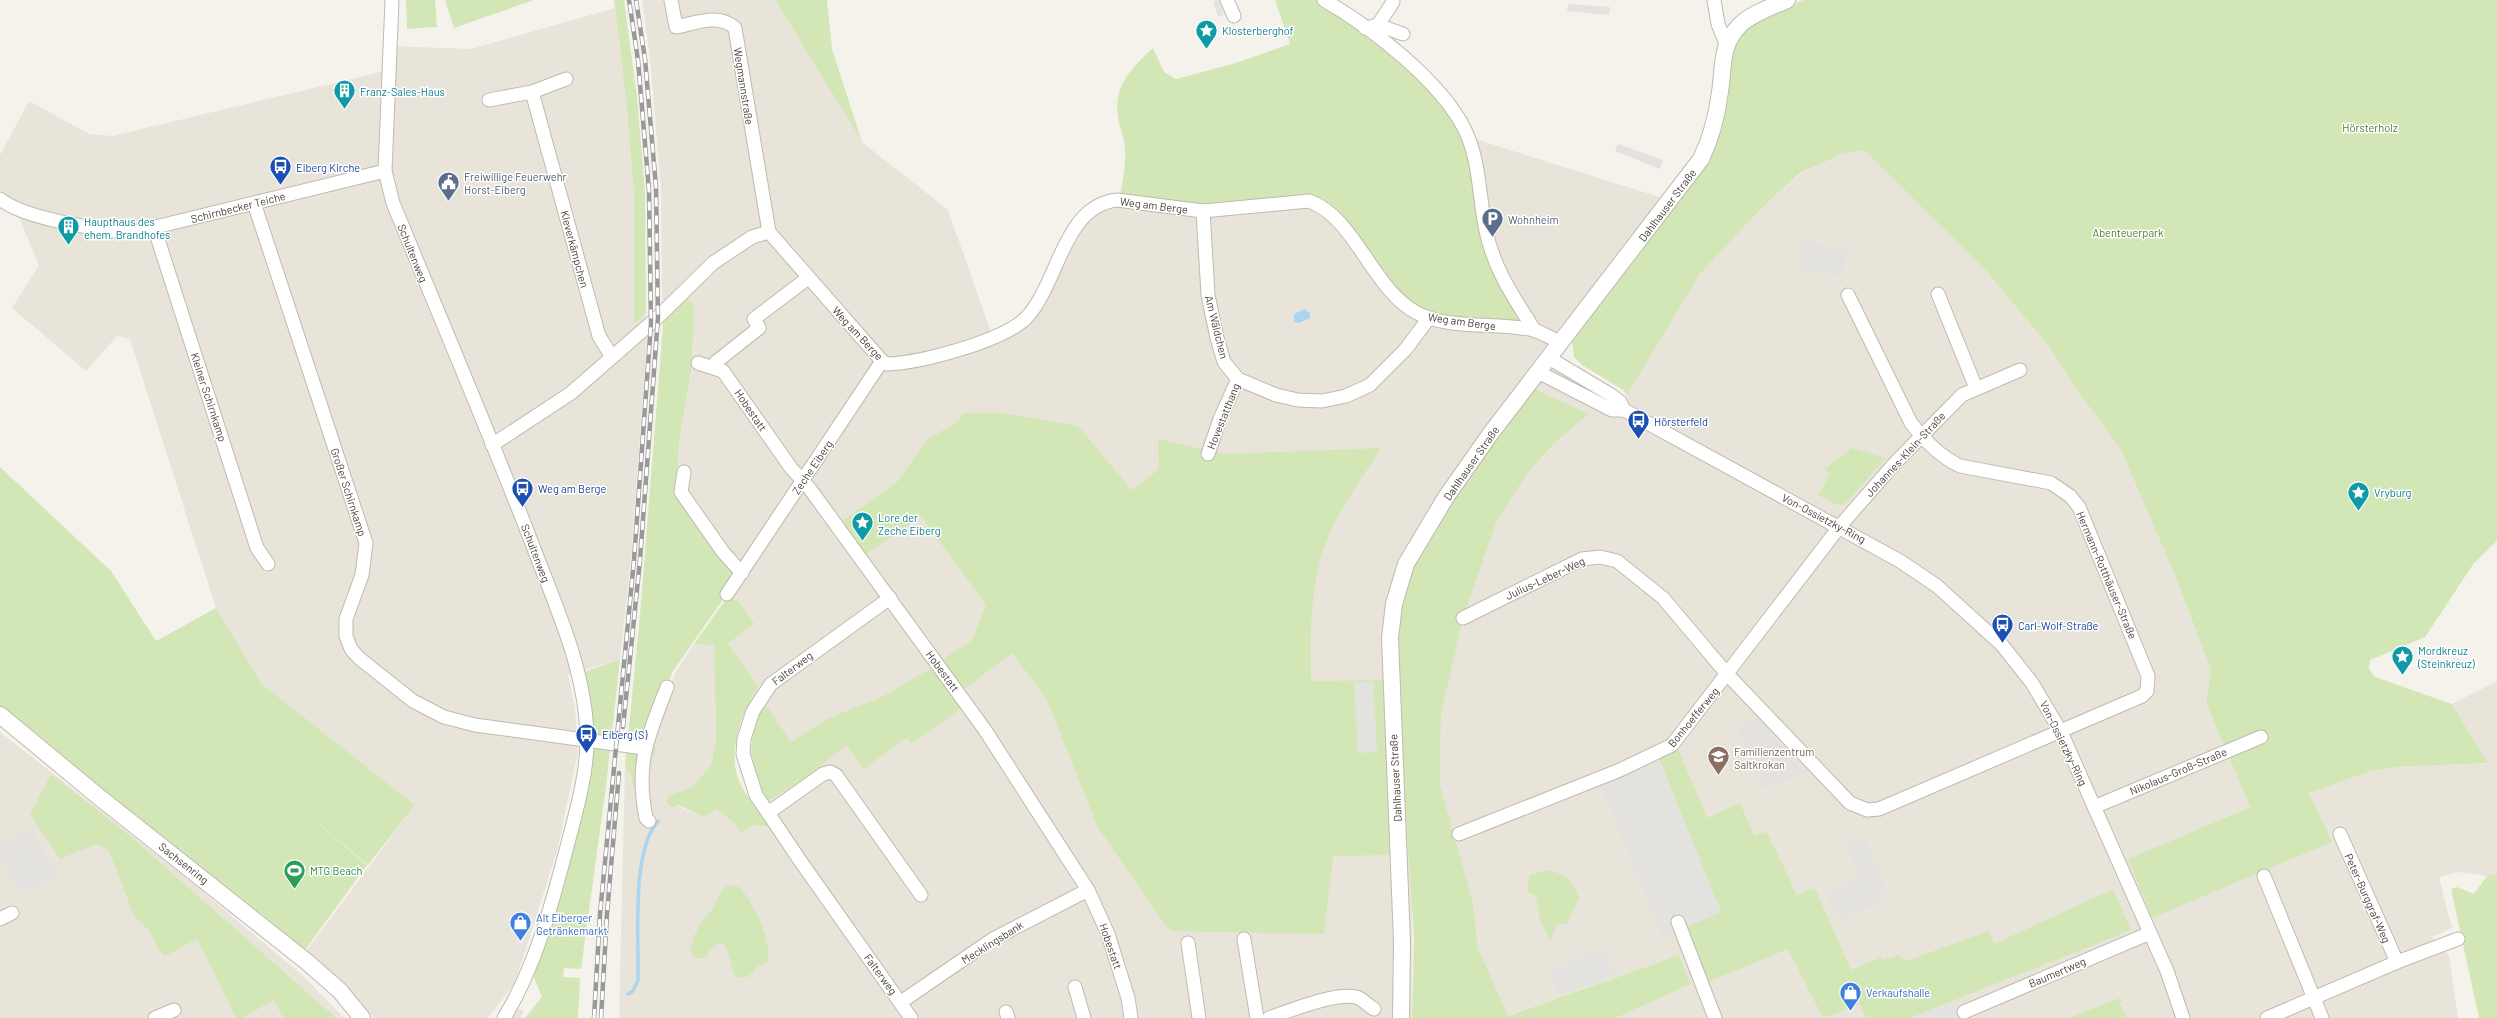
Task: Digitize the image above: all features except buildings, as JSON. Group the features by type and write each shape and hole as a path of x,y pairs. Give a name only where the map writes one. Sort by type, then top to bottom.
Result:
{"street":[{"name":"Schultenweg","path":"392,0 385,171 392,203 492,445 570,645 582,693 587,740 576,812 554,895 530,968 520,993 504,1018"},
{"name":"Wegmannstraße","path":"671,0 676,27 718,20 728,21 735,28 769,232"},
{"path":"1227,0 1234,16"},
{"path":"1324,0 1396,51 1443,101 1465,130 1474,155 1486,230 1498,270 1508,291 1535,330"},
{"path":"1714,0 1718,24 1726,44"},
{"name":"Dahlhauser Straße","path":"1401,1018 1402,942 1390,674 1390,638 1394,604 1406,564 1424,532 1491,433 1701,159 1709,142 1717,111 1722,56 1726,44 1742,23 1786,0"},
{"path":"1365,28 1378,24 1393,2"},
{"path":"1378,24 1403,34"},
{"path":"489,100 532,92 566,79"},
{"name":"Kleverkämpchen","path":"532,92 599,336 612,357"},
{"name":"Schirnbecker Teiche","path":"0,199 26,212 107,230 135,232 385,171"},
{"name":"Weg am Berge","path":"769,232 882,361 894,364 955,350 1011,329 1026,318 1039,301 1068,239 1088,211 1104,201 1117,200 1203,211 1297,201 1309,201 1322,205 1332,213 1396,296 1416,313 1429,318 1535,330 1561,342"},
{"name":"Großer Schirnkamp","path":"254,203 366,543 362,575 346,620 346,636 351,649 359,658 413,701 444,717 475,725 587,740"},
{"name":"Am Wäldchen","path":"1203,211 1208,295 1214,324 1224,362 1238,379 1276,395 1298,400 1322,401 1346,396 1370,385 1405,350 1429,318"},
{"name":"Kleiner Schirnkamp","path":"154,227 257,548 268,564"},
{"path":"492,445 571,393 658,317 713,263 752,237 769,232"},
{"path":"714,366 716,362 759,328 754,320 808,278"},
{"path":"1938,294 1976,388"},
{"name":"Hermann-Rotthäuser-Straße","path":"1848,295 1911,423 1921,436 1949,461 1960,466 2051,483 2070,496 2079,507 2088,525 2148,676 2147,691 2134,701 2061,732"},
{"name":"Von-Ossietzky-Ring","path":"1549,358 1611,395 1620,402 1624,410"},
{"name":"Zeche Eiberg","path":"727,594 882,361"},
{"name":"Hobestatt","path":"698,363 714,366 723,371 732,382 790,468 810,489 985,730 1088,890 1108,934 1128,998 1131,1018"},
{"name":"Johannes-Klein-Straße","path":"1840,526 1921,436 1962,395 2020,370"},
{"name":"Von-Ossietzky-Ring","path":"1538,372 1612,410 1624,410 1840,526 1900,561 1937,586 2002,645 2032,683 2061,732 2167,971 2183,1018"},
{"name":"Hovestatthang","path":"1208,454 1220,419 1238,379"},
{"path":"684,472 681,492 723,552 742,573"},
{"name":"Bonhoefferweg","path":"1459,834 1620,770 1665,750 1679,737 1840,526"},
{"name":"Julius-Leber-Weg","path":"1463,618 1582,559 1600,557 1617,561 1663,598 1727,674"},
{"name":"Falterweg","path":"890,598 778,678 758,701 747,726 743,754 756,794 768,813 827,901 912,1018"},
{"path":"1727,674 1850,803 1867,810 1879,810 2061,732"},
{"path":"649,821 646,818 641,783 644,748 667,687"},
{"name":"Sachsenring","path":"0,715 99,797 307,962 340,991 362,1018"},
{"name":"Nikolaus-Groß-Straße","path":"2094,806 2261,737"},
{"path":"587,740 644,748"},
{"path":"768,813 823,774 830,772 836,775 921,895"},
{"name":"Peter-Burggraf-Weg","path":"2340,834 2397,962"},
{"path":"2264,876 2322,1018"},
{"name":"Mecklingsbank","path":"901,1002 992,939 1088,890"},
{"path":"1678,922 1715,1018"},
{"name":"Baumertweg","path":"1964,1012 2150,933"},
{"path":"1244,939 1257,1018"},
{"path":"2267,1018 2397,962 2458,939"},
{"path":"1188,943 1199,1018"},
{"path":"1075,988 1084,1018"},
{"path":"1269,1018 1327,999 1344,996 1358,998 1374,1009"},
{"path":"155,1018 174,1010"}],"shaded area":[{"path":"642,0 775,0 862,142 948,210 993,338 1026,318 1068,239 1104,201 1297,202 1493,252 1475,139 1669,200 1547,359 1619,404 1627,395 1700,274 1761,209 1801,173 1843,154 1864,150 1986,271 2050,348 2082,397 2121,450 2176,578 2211,670 2206,703 2250,807 2128,859 2331,843 2309,793 2372,771 2394,767 2488,763 2452,704 2497,681 2497,874 2487,876 2459,872 2439,877 2452,928 2432,937 2449,955 2458,1018 1616,1018 1691,984 1679,955 1507,1016 1478,948 1473,902 1440,785 1441,716 1463,618 1497,521 1529,471 1556,442 1587,414 1533,388 1453,497 1412,898 1412,1018 619,1018 625,767 631,774 633,786 675,673 694,644 714,644 716,741 711,765 691,788 671,794 667,801 690,812 717,809 735,824 741,833 753,825 770,827 768,801 758,784 750,749 764,702 759,687 728,644 728,596 677,495 679,441 691,373 695,307 662,308 661,188 650,58"},
{"path":"1219,0 1224,15 1218,17 1213,1"},
{"path":"1568,4 1610,7 1609,15 1567,11"},
{"path":"615,8 626,99 634,193 634,324 646,313 647,339 631,559 620,659 568,675 575,708 578,752 557,851 515,983 488,1018 374,1018 346,987 306,951 415,805 262,684 216,608 130,339 117,336 86,371 12,308 39,265 15,208 0,198 0,155 29,101 89,134 112,136 389,70 390,46 471,49"},
{"path":"1618,144 1663,160 1660,169 1615,151"},
{"path":"1802,240 1847,249 1842,277 1796,268"},
{"path":"1354,682 1373,682 1377,752 1358,753"},
{"path":"1758,718 1808,772 1762,790 1737,727"},
{"path":"0,732 195,885 302,975 344,1018 0,1018"},
{"path":"1657,754 1721,912 1662,937 1598,779"},
{"path":"31,828 57,875 21,895 0,856 0,845"},
{"path":"1865,837 1887,891 1877,895 1880,903 1837,920 1826,893 1860,879 1845,842 1855,838"},
{"path":"1603,948 1615,974 1560,995 1549,969"},
{"path":"1958,1001 1966,1018 1912,1018"},
{"path":"514,1007 524,1011 520,1018 508,1018"}],"green space":[{"path":"406,0 435,0 437,27 407,29"},
{"path":"445,0 534,0 454,28"},
{"path":"614,0 624,0 637,97 645,191 646,313 634,324 634,193 626,99"},
{"path":"775,0 827,0 832,49 862,142"},
{"path":"1275,0 1321,0 1332,6 1435,90 1464,131 1485,230 1533,329 1417,311 1322,204 1201,210 1119,199 1124,174 1125,148 1117,107 1121,88 1131,71 1153,48 1164,72 1176,79 1236,63 1290,44"},
{"path":"1803,0 2497,0 2497,541 2474,563 2425,637 2370,660 2369,669 2375,677 2452,704 2488,763 2394,767 2372,771 2309,793 2332,842 2152,918 2128,859 2250,807 2206,703 2211,670 2176,578 2121,450 2082,397 2050,348 1986,271 1864,150 1843,154 1800,173 1761,209 1700,274 1627,395 1623,390 1582,365 1574,357 1572,342 1709,159 1725,112 1728,75 1734,45 1743,32 1754,22"},
{"path":"683,293 695,307 691,372 679,441 677,495 738,578 673,671 647,735 657,749 650,760 647,788 638,791 633,786 631,774 625,767 640,615 664,313"},
{"path":"1533,388 1588,414 1556,442 1529,471 1497,521 1463,618 1441,716 1440,785 1473,902 1478,948 1508,1016 1679,955 1691,984 1616,1018 1412,1018 1414,938 1400,728 1397,618 1413,566 1453,497"},
{"path":"963,413 1003,413 1078,426 1132,490 1159,469 1158,439 1224,454 1381,448 1339,514 1321,557 1317,572 1313,603 1311,634 1311,681 1386,680 1392,855 1333,856 1324,934 1173,931 1166,926 1097,826 1046,698 1012,653 963,690 942,660 972,640 986,605 921,516 864,556 841,522 897,482 928,439 959,421"},
{"path":"1852,448 1886,458 1845,504 1837,505 1818,495 1830,474 1824,469"},
{"path":"0,467 111,571 156,641 216,608 262,684 415,805 368,865 281,792 367,865 305,950 0,707"},
{"path":"728,596 739,602 754,623 728,644 759,687 743,716 736,738 736,772 746,794 770,827 753,825 741,833 735,824 717,809 704,817 678,805 671,807 666,801 671,794 691,788 711,765 716,741 714,645 694,644"},
{"path":"620,659 606,786 581,969 564,968 563,977 580,978 578,1018 525,1018 542,997 530,968 586,754 578,674"},
{"path":"933,667 964,707 911,744 907,738 864,769 846,745 807,777 768,801 756,776 752,752 754,727 764,702 791,742 829,718 884,696"},
{"path":"1677,746 1707,818 1740,803 1754,835 1767,832 1797,895 1815,888 1851,970 1882,957 1883,960 1899,955 1902,959 1909,960 1989,931 1994,944 2113,889 2131,930 1910,1018 1866,1018 1860,1004 1823,1018 1788,949 1703,984 1682,929 1721,912 1657,754"},
{"path":"51,774 129,835 336,1018 283,1018 274,1000 242,1018 236,1018 197,939 165,956 158,949 150,932 134,916 109,851 97,844 60,859 30,814"},
{"path":"1545,870 1559,873 1568,878 1579,898 1567,924 1557,924 1550,941 1540,919 1536,896 1527,891 1530,875"},
{"path":"2497,874 2497,1018 2479,1018 2451,889 2457,887 2474,894 2487,876"},
{"path":"728,885 740,887 756,912 765,933 769,953 768,962 757,967 748,977 736,978 727,950 721,942 713,947 705,958 694,958 690,951 694,936 702,921 711,911 722,890"},
{"path":"2120,998 2122,1001 2119,1003 2127,1018 2069,1018"}],"water":[{"path":"1305,309 1310,313 1310,318 1299,323 1294,322 1294,314"}],"waterway":[{"path":"628,994 633,991 638,980 638,896 640,874 649,835 658,821"}],"railway":[{"path":"594,1018 600,914 634,560 651,323 649,191 638,60 629,0"},
{"path":"623,727 640,560 658,317 656,187 645,59 636,0"},
{"path":"601,1018 607,914 619,773"}],"place":[{"name":"Klosterberghof","path":"1207,50"},
{"name":"Franz-Sales-Haus","path":"345,110"},
{"name":"Eiberg Kirche","path":"280,186"},
{"name":"Freiwillige Feuerwehr Horst-Eiberg","path":"449,202"},
{"name":"Wohnheim","path":"1493,238"},
{"name":"Haupthaus des ehem. Brandhofes","path":"69,246"},
{"name":"Hörsterfeld","path":"1639,440"},
{"name":"Weg am Berge","path":"522,508"},
{"name":"Vryburg","path":"2358,512"},
{"name":"Lore der Zeche Eiberg","path":"862,542"},
{"name":"Carl-Wolf-Straße","path":"2002,644"},
{"name":"Mordkreuz (Steinkreuz)","path":"2402,676"},
{"name":"Eiberg (S)","path":"586,754"},
{"name":"Familienzentrum Saltkrokan","path":"1719,776"},
{"name":"MTG Beach","path":"295,890"},
{"name":"Alt Eiberger Getränkemarkt","path":"521,942"},
{"name":"Verkaufshalle","path":"1850,1012"}],"park label":[{"name":"Hörsterholz","path":"2370,127"},
{"name":"Abenteuerpark","path":"2128,232"}]}
